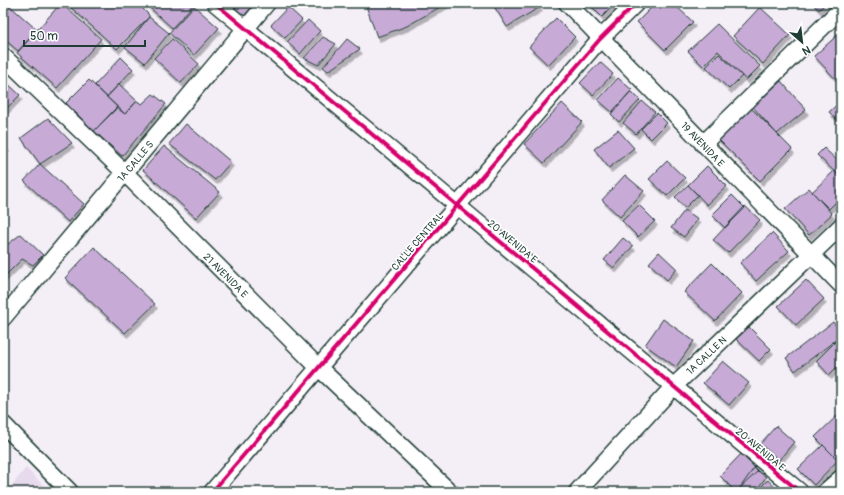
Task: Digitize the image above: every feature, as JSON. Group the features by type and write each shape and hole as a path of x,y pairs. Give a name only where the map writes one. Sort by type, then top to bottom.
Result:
{"street":[{"name":"20 AVENIDA E","path":"215,3 800,492"},
{"name":"1A CALLE S","path":"3,318 267,3"},
{"name":"19 AVENIDA E","path":"567,3 600,39 841,285"},
{"name":"CALLE CENTRAL","path":"212,492 318,366 600,39 636,3"},
{"path":"703,144 841,9"},
{"name":"21 AVENIDA E","path":"3,56 125,173 318,366 450,492"},
{"name":"1A CALLE N","path":"577,492 674,386 841,226"},
{"path":"3,424 70,492"},
{"path":"825,492 841,478"}],"shaded area":[{"path":"26,468 50,492 6,492"}],"building":[{"path":"61,3 101,39 57,88 17,53"},
{"path":"66,3 137,3 149,15 149,17 117,49"},
{"path":"149,3 195,3 172,28 147,5"},
{"path":"229,3 255,3 244,16"},
{"path":"365,3 447,3 407,26 377,37"},
{"path":"492,3 537,3 540,7 507,27"},
{"path":"588,3 616,3 602,17"},
{"path":"656,3 673,3 693,22 665,50 637,22"},
{"path":"812,3 826,3 819,10"},
{"path":"9,5 37,30 18,51 3,38 3,12"},
{"path":"194,6 219,28 194,55 169,33"},
{"path":"288,7 302,20 285,38 271,25"},
{"path":"760,7 790,35 763,64 733,36"},
{"path":"149,17 169,33 145,63 125,47"},
{"path":"556,18 575,37 548,65 529,47"},
{"path":"308,20 320,31 300,54 287,42"},
{"path":"717,24 760,66 746,80 718,51 703,66 688,51"},
{"path":"841,32 841,85 814,56"},
{"path":"323,37 336,44 318,65 304,58"},
{"path":"172,39 199,64 181,83 154,58"},
{"path":"347,39 360,49 328,71 323,67"},
{"path":"719,54 742,76 729,89 706,67"},
{"path":"121,57 133,69 107,97 95,85"},
{"path":"600,62 613,74 593,95 580,83"},
{"path":"618,78 632,90 612,112 598,100"},
{"path":"3,79 20,95 3,112"},
{"path":"89,80 117,107 94,131 66,103"},
{"path":"781,81 806,110 777,134 752,106"},
{"path":"119,84 137,101 125,114 107,97"},
{"path":"631,91 640,100 619,122 611,114"},
{"path":"153,94 166,104 122,156 94,131 117,108 125,114 137,101 142,104"},
{"path":"642,101 655,112 636,134 623,123"},
{"path":"841,101 841,124 829,112"},
{"path":"562,103 582,122 544,163 524,144"},
{"path":"748,105 792,149 760,181 716,137"},
{"path":"657,113 667,123 651,139 641,129"},
{"path":"48,118 72,143 40,164 21,138"},
{"path":"186,124 231,162 215,180 169,144"},
{"path":"618,130 634,148 609,168 594,149"},
{"path":"3,143 7,147 3,151"},
{"path":"164,146 220,192 196,218 143,170"},
{"path":"824,148 841,164 841,178 817,155"},
{"path":"667,161 685,178 667,196 649,179"},
{"path":"40,164 84,204 68,222 24,181"},
{"path":"707,166 727,186 707,205 688,185"},
{"path":"834,171 841,178 841,197 829,209 812,192"},
{"path":"625,175 644,191 620,217 602,200"},
{"path":"688,185 698,195 685,208 675,197"},
{"path":"809,188 832,214 809,235 785,209"},
{"path":"732,195 745,208 725,228 712,215"},
{"path":"639,205 655,221 638,237 622,221"},
{"path":"745,206 760,220 728,253 713,240"},
{"path":"685,210 698,219 684,237 671,228"},
{"path":"772,233 789,251 756,281 740,263"},
{"path":"21,234 43,255 33,265 22,259 3,278 3,245 8,244"},
{"path":"623,238 633,246 614,268 604,260"},
{"path":"94,247 155,304 125,333 65,278"},
{"path":"659,252 677,269 667,280 649,263"},
{"path":"712,263 742,293 715,321 684,292"},
{"path":"806,280 824,299 796,325 778,306"},
{"path":"663,319 694,341 676,367 645,345"},
{"path":"833,322 841,332 841,336 795,371 786,358"},
{"path":"749,327 771,349 759,361 736,339"},
{"path":"841,336 841,363 829,375 816,361"},
{"path":"723,361 749,383 729,405 703,383"},
{"path":"841,412 841,463 815,437"},
{"path":"776,426 794,442 779,460 760,444"},
{"path":"823,445 838,460 814,485 798,469"},
{"path":"741,454 758,471 736,492 720,476"},
{"path":"754,468 766,477 755,492 737,492"},
{"path":"768,480 779,492 756,492"}],"cycle path":[{"path":"215,3 800,492"},
{"path":"212,492 600,39 636,3"}]}
